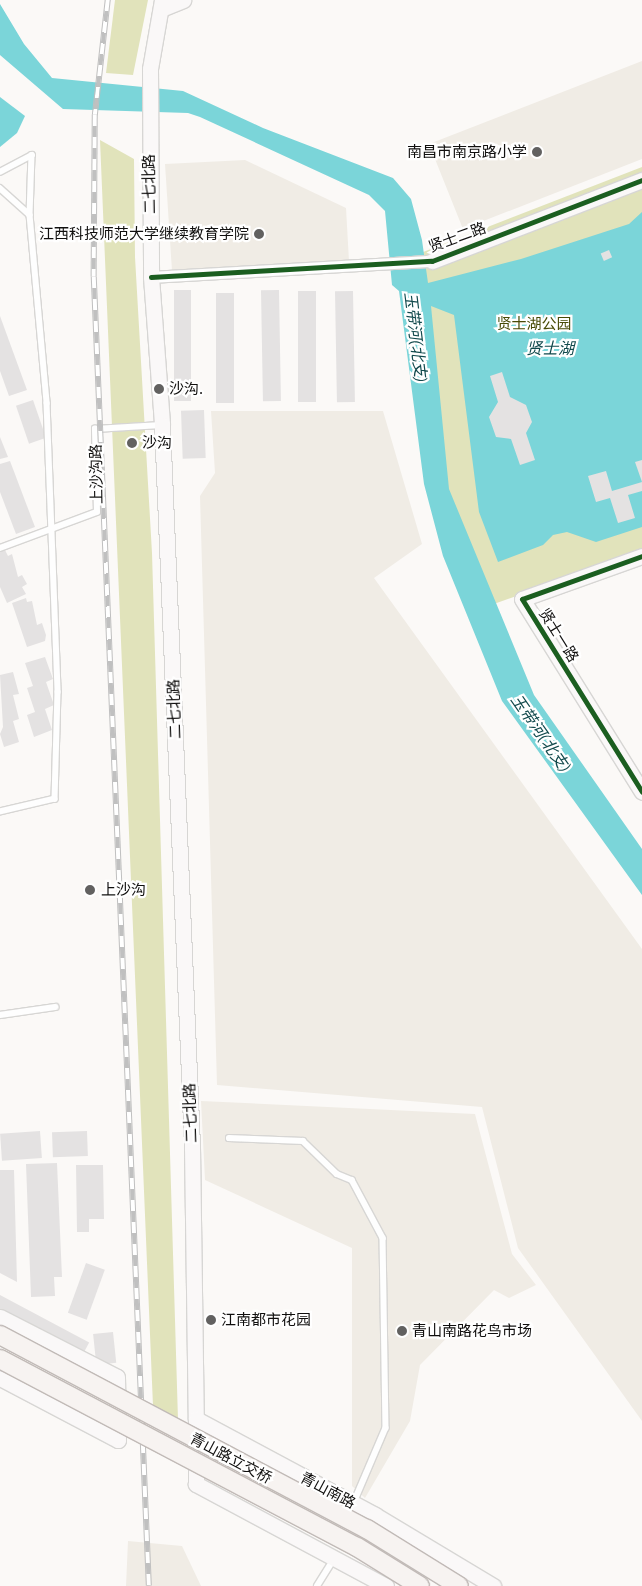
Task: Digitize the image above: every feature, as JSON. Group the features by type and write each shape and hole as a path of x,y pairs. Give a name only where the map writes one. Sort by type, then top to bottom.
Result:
{"main road":[{"path":"163,3 183,0"},
{"name":"二七北路","path":"163,3 150,69 148,126 151,277 162,425 192,1147 196,1419"},
{"name":"贤士二路","path":"432,261 642,180"},
{"name":"贤士一路","path":"642,556 522,599 642,792"},
{"path":"0,1316 117,1377 118,1440 0,1378"},
{"name":"青山路立交桥","path":"0,1335 367,1529 459,1586"},
{"name":"青山路立交桥","path":"0,1359 356,1547 420,1586"},
{"path":"196,1419 196,1484 386,1586"},
{"name":"青山南路","path":"196,1419 354,1503 493,1586"}],"street":[{"name":"贤士二路","path":"151,277 356,268 432,261"}],"lane":[{"path":"0,172 32,155 30,216 47,403 58,692 54,798 0,812"},
{"path":"0,188 30,216"},
{"name":"上沙沟路","path":"0,548 97,512 95,429 162,425"},
{"path":"0,1015 55,1007"},
{"path":"229,1138 302,1141 337,1174 352,1180 383,1238 386,1428 354,1503"},
{"path":"317,1586 335,1557"}],"shaded area":[{"name":"南昌市南京路小学","path":"642,61 642,159 463,229 429,144"},
{"name":"江西科技师范大学继续教育学院","path":"245,160 346,208 349,261 172,271 165,164"},
{"path":"211,411 383,411 422,544 374,578 642,949 642,1421 518,1248 482,1107 217,1085 200,496 215,473"},
{"name":"青山南路花鸟市场","path":"201,1101 475,1114 512,1254 536,1285 509,1298 494,1290 420,1365 410,1421 365,1498 352,1486 352,1248 205,1180"},
{"path":"128,1541 182,1546 201,1586 126,1586"}],"green space":[{"path":"115,0 148,0 133,75 106,73"},
{"path":"100,140 134,159 135,257 152,553 178,1420 153,1406"},
{"name":"贤士湖","path":"642,167 642,551 491,605 446,489 418,254"}],"water":[{"name":"贤士湖","path":"0,4 24,44 52,78 183,91 263,128 393,178 411,199 422,240 428,283 521,259 629,224 642,212 642,527 596,542 567,532 553,535 543,545 498,562 479,512 454,315 431,306 449,489 534,695 642,849 642,895 502,701 443,556 424,484 399,291 392,285 385,211 369,195 188,113 63,109 0,55"},
{"path":"0,97 25,116 17,133 0,147"}],"building":[{"path":"609,250 612,257 604,261 601,254"},
{"path":"174,290 191,290 191,401 174,401"},
{"path":"261,290 279,290 281,401 263,401"},
{"path":"298,291 316,291 316,402 298,402"},
{"path":"335,291 353,291 355,402 337,402"},
{"path":"216,293 234,293 234,403 216,403"},
{"path":"0,316 27,390 9,396 0,371"},
{"path":"502,372 510,397 526,405 532,422 526,433 535,460 520,465 511,439 496,437 489,417 498,402 490,376"},
{"path":"33,400 46,438 29,444 16,406"},
{"path":"204,410 206,458 183,459 181,411"},
{"path":"0,437 8,457 0,459"},
{"path":"642,460 642,482 635,462"},
{"path":"10,461 35,527 16,534 0,492 0,464"},
{"path":"606,471 612,491 642,482 642,491 628,495 635,518 618,523 610,498 596,502 588,476"},
{"path":"5,550 8,556 12,554 18,577 22,575 27,584 22,587 26,594 7,603 0,587 0,552"},
{"path":"26,598 27,602 32,601 37,625 42,623 46,635 45,641 27,647 12,603"},
{"path":"45,657 53,679 46,682 54,705 45,709 52,730 34,737 27,715 35,712 27,688 33,686 25,663"},
{"path":"13,672 19,694 13,695 19,719 13,721 19,742 4,747 0,734 3,727 0,675"},
{"path":"40,1131 42,1158 2,1161 0,1134"},
{"path":"87,1131 88,1156 53,1157 52,1132"},
{"path":"57,1163 62,1277 54,1277 55,1296 31,1297 26,1164"},
{"path":"76,1165 103,1165 104,1219 89,1219 89,1232 77,1232"},
{"path":"0,1170 14,1170 17,1282 0,1273"},
{"path":"86,1263 105,1270 87,1320 68,1313"},
{"path":"0,1295 89,1342 81,1358 0,1315"},
{"path":"113,1332 116,1363 96,1365 93,1334"}],"railway":[{"path":"108,0 95,115 94,277 149,1586"}],"cycle path":[{"path":"151,277 432,261 642,180"},
{"path":"642,556 522,599 642,792"}],"place":[{"name":"南昌市南京路小学","path":"537,152"},
{"name":"江西科技师范大学继续教育学院","path":"259,234"},
{"name":"沙沟.","path":"159,389"},
{"name":"沙沟","path":"132,443"},
{"name":"上沙沟","path":"90,890"},
{"name":"江南都市花园","path":"211,1320"},
{"name":"青山南路花鸟市场","path":"402,1331"}],"park label":[{"name":"贤士湖公园","path":"534,324"}],"water label":[{"name":"玉带河(北支)","path":"416,337"},
{"name":"玉带河(北支)","path":"541,733"}]}
